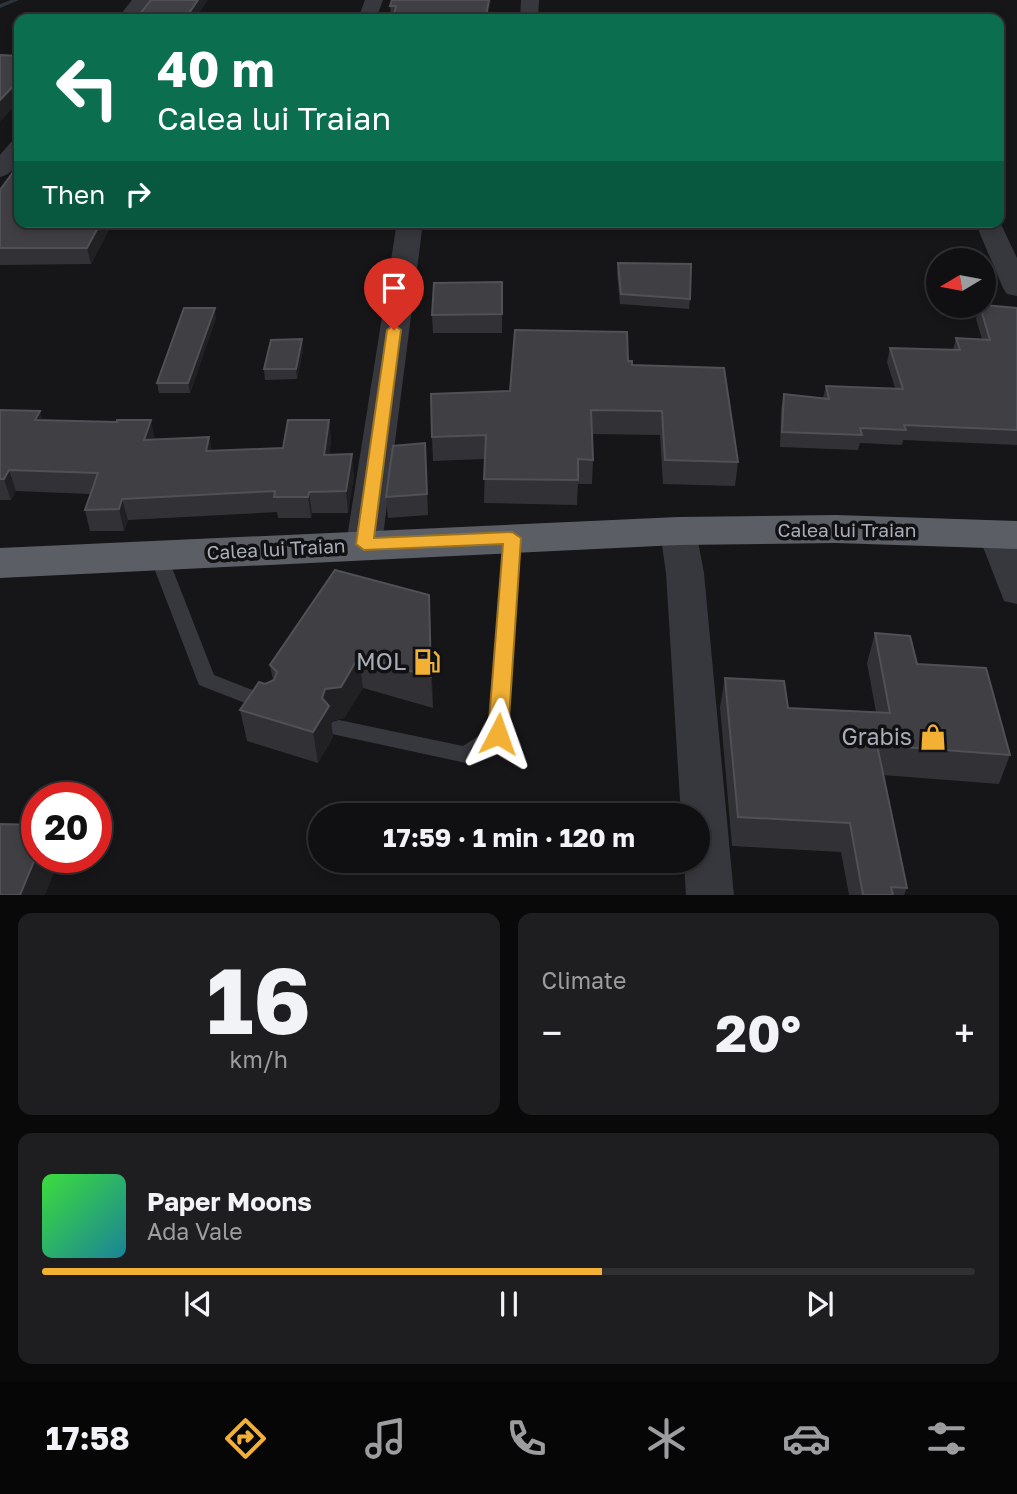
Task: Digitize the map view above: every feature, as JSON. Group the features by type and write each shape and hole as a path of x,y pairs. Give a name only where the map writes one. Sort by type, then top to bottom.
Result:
{"highway":[{"name":"Calea lui Traian","path":"0,563 678,531 849,529 1007,534"}],"street":[{"path":"130,14 142,0"},
{"path":"0,170 14,153"},
{"path":"364,544 409,228"},
{"path":"991,228 1017,288"},
{"path":"678,531 685,573 710,895"},
{"path":"1007,534 1017,592"}],"lane":[{"path":"339,728 466,754 498,734 512,538"},
{"path":"158,555 206,680 270,705"}],"building":[{"path":"151,0 198,0 188,14 140,14"},
{"path":"392,0 489,0 486,14 394,14 396,6 390,6"},
{"path":"0,55 14,56 14,85 0,100"},
{"path":"14,171 14,228 98,228 87,248 0,248 0,190"},
{"path":"618,263 691,264 690,299 621,294"},
{"path":"502,282 502,314 432,315 434,283"},
{"path":"996,306 1017,308 1017,430 904,425 906,430 860,428 862,435 782,432 784,394 829,399 826,386 903,389 890,348 960,350 956,338 990,340 984,318 996,318"},
{"path":"184,308 215,308 188,383 157,383"},
{"path":"515,330 627,332 628,361 632,361 632,365 724,368 738,462 665,460 662,411 591,410 593,460 578,459 578,480 484,479 486,435 432,437 431,394 510,391"},
{"path":"302,339 296,369 264,369 271,340"},
{"path":"0,410 40,411 35,420 151,420 144,440 209,437 206,451 283,448 288,420 329,420 324,455 352,454 346,491 309,492 308,497 274,497 275,491 122,499 119,509 85,510 98,473 9,470 4,479 0,479"},
{"path":"425,443 427,494 386,497 393,446"},
{"path":"335,570 429,595 431,677 359,656 341,687 325,689 322,698 329,706 313,732 240,710 259,682 265,684 274,680 277,672 270,665"},
{"path":"875,633 910,636 917,664 986,668 1010,755 877,745 907,888 891,887 893,895 863,895 850,823 738,817 725,678 784,681 788,708 890,713"},
{"path":"0,824 21,825 21,873 29,873 20,895 0,895"}],"waterway":[{"path":"0,6 16,0"}],"place":[{"name":"MOL","path":"427,662"},
{"name":"Grabis","path":"933,737"}],"route":[{"path":"394,330 364,544 512,538 498,734"}]}
